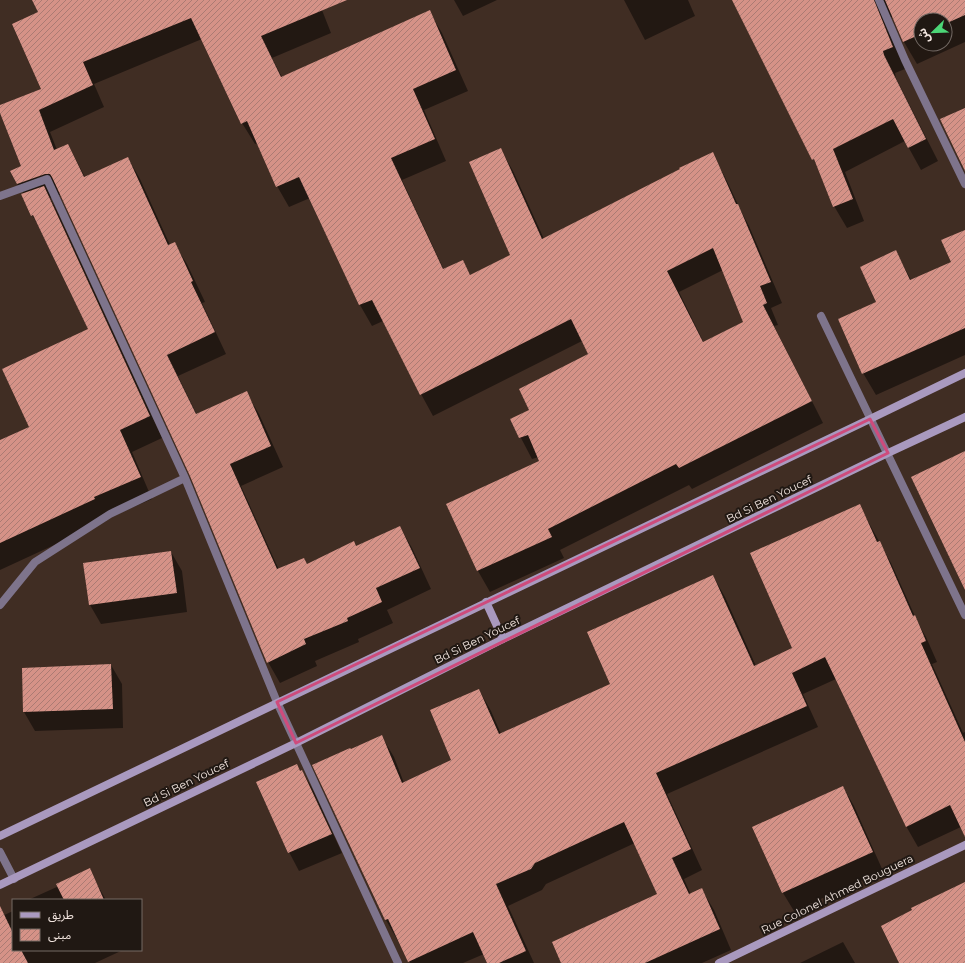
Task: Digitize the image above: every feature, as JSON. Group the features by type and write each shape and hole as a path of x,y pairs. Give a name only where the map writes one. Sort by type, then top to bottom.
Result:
{"street":[{"path":"879,0 905,60 965,184"},
{"path":"0,196 47,179 185,478 296,743 398,963"},
{"path":"821,316 965,615"},
{"path":"0,836 965,373"},
{"name":"Bd Si Ben Youcef","path":"0,885 296,743 503,640 965,417"},
{"path":"0,605 35,562 110,514 185,478"},
{"path":"486,602 503,640"},
{"name":"Rue Colonel Ahmed Bouguera","path":"719,963 965,845"},
{"path":"0,852 14,879"}],"highlighted area":[{"path":"870,419 888,453 296,743 277,702"}],"building":[{"path":"32,0 347,0 261,36 281,77 430,10 456,70 413,89 435,139 391,158 443,269 463,260 470,275 510,255 469,162 501,148 542,239 713,152 736,204 738,204 771,282 760,286 767,303 763,305 812,401 679,468 676,464 548,529 552,537 477,571 446,504 539,461 528,435 519,438 510,419 529,410 519,389 588,354 571,319 420,395 372,300 359,305 299,177 276,187 247,121 241,124 191,18 83,62 93,85 39,110 54,150 68,144 84,177 128,157 168,245 175,242 193,281 191,282 215,332 167,355 196,414 247,391 271,446 230,464 277,569 304,558 307,564 354,541 356,546 400,526 420,568 376,588 382,602 347,618 348,621 304,639 306,644 267,663 190,476 52,177 50,174 45,174 17,184 10,171 21,166 0,113 0,105 41,89 12,24 38,12","holes":["713,248 743,322 703,342 667,271"]},
{"path":"732,0 874,0 893,47 883,51 884,55 926,139 908,148 893,119 833,149 853,199 833,207 814,159 812,160"},
{"path":"885,0 965,0 965,15 953,20 953,12 913,12 913,38 903,42"},
{"path":"965,108 965,171 940,119"},
{"path":"44,186 150,416 120,430 141,477 94,497 95,499 0,543 0,440 29,427 2,369 88,329 33,215 31,216 21,194"},
{"path":"965,230 965,328 862,374 838,319 876,302 860,267 896,250 910,280 951,262 941,240"},
{"path":"965,451 965,590 911,477"},
{"path":"860,504 877,542 880,541 913,616 915,615 926,641 921,643 965,742 965,837 950,805 906,827 825,657 792,673 807,706 656,773 691,849 672,858 689,894 702,888 720,929 645,963 561,963 552,942 657,894 624,822 535,863 531,869 496,884 526,951 499,963 487,963 473,932 408,962 388,919 385,920 312,765 382,735 402,783 451,760 430,710 479,689 499,734 610,684 587,632 713,575 754,666 792,648 750,553"},
{"path":"171,551 177,593 89,605 83,563"},
{"path":"111,664 113,709 23,712 22,668"},
{"path":"297,764 300,771 302,770 332,834 288,853 256,782"},
{"path":"843,786 873,852 782,893 752,827"},
{"path":"90,868 104,899 64,899 56,884"},
{"path":"965,882 965,963 899,963 881,926 912,910 911,908"},
{"path":"0,906 12,931 12,951 22,951 28,963 0,963"}]}
